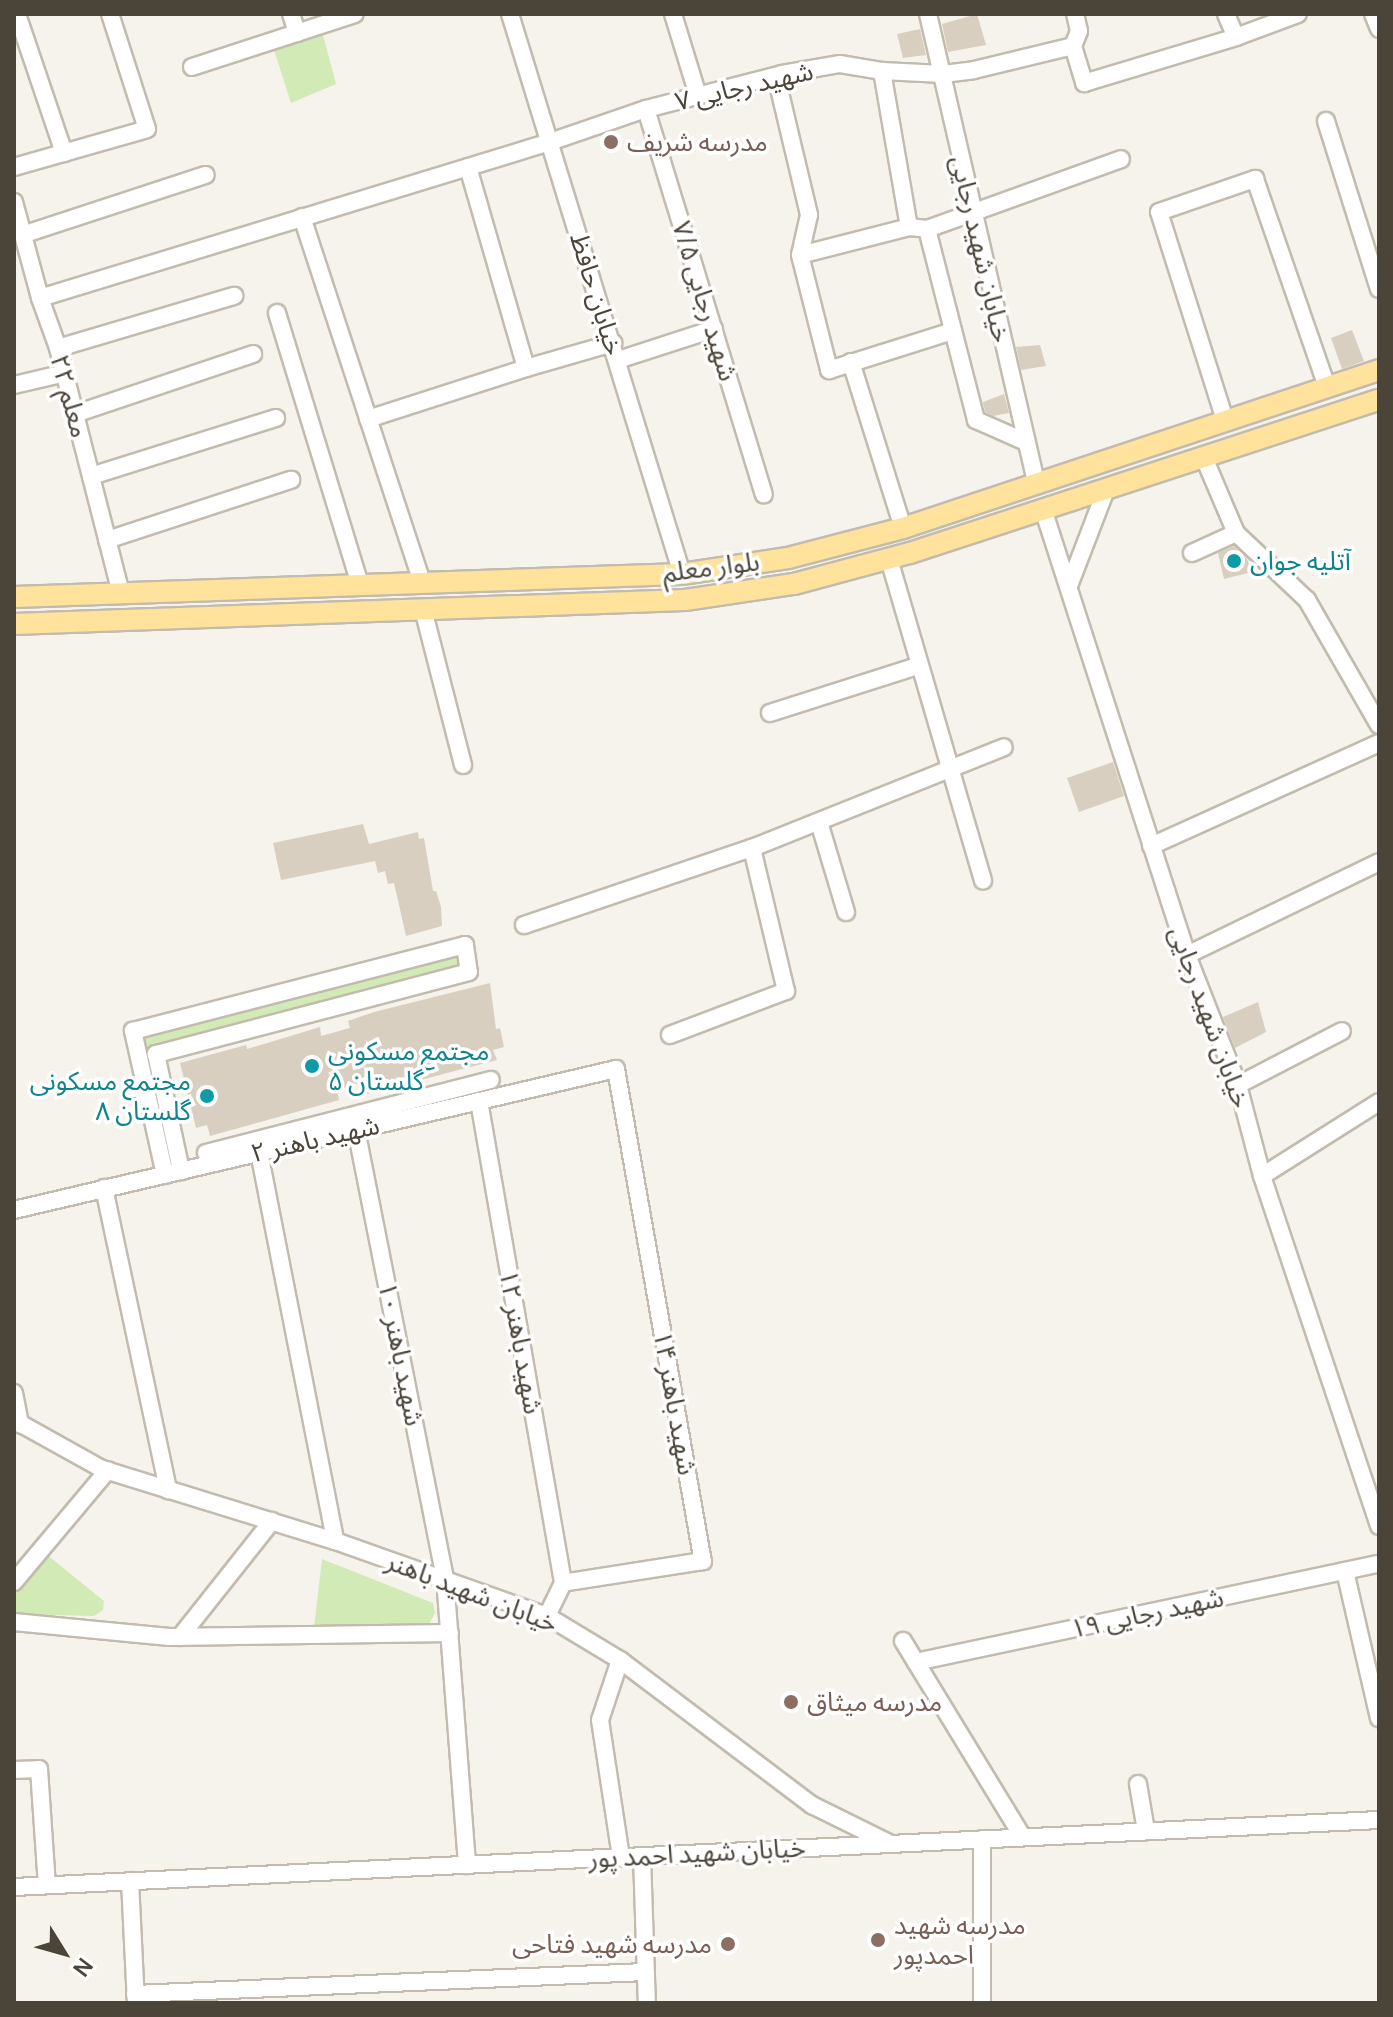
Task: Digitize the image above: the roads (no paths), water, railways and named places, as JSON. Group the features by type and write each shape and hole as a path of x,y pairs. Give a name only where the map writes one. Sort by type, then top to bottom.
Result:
{"main road":[{"name":"بلوار معلم","path":"14,597 682,574 788,558 903,528 1379,370"},
{"name":"بلوار معلم","path":"14,624 685,600 794,584 889,559 1107,487 1205,460 1379,400"},
{"path":"1036,483 1043,509"},
{"path":"275,588 278,614"}],"street":[{"path":"17,14 64,153"},
{"path":"14,167 147,129 110,14"},
{"path":"291,14 297,33"},
{"path":"192,67 355,14"},
{"name":"خیابان حافظ","path":"510,14 682,574"},
{"path":"673,14 698,96"},
{"name":"خیابان شهید رجایی","path":"928,14 1036,483"},
{"path":"1075,14 1079,31 1073,46 1084,83 1236,37 1298,14"},
{"path":"1226,14 1236,37"},
{"path":"1373,14 1379,29"},
{"name":"شهید رجایی ۷","path":"40,298 550,142 646,109 776,76 840,64 882,71 943,74 974,70 1073,46"},
{"path":"882,71 909,227"},
{"path":"776,76 809,215 800,255 829,370 953,331"},
{"name":"شهید رجایی ۷/۵","path":"646,109 764,494"},
{"path":"1326,121 1379,289"},
{"path":"800,255 909,227 927,229 1121,159"},
{"path":"468,167 526,368"},
{"path":"25,234 206,175"},
{"path":"1225,420 1159,212 1255,179 1327,387"},
{"name":"معلم ۲۲","path":"14,202 40,298 65,373 121,593"},
{"path":"302,217 422,582"},
{"path":"927,229 976,420 1026,442"},
{"path":"58,348 234,296"},
{"path":"277,313 360,585"},
{"path":"618,360 714,329"},
{"path":"368,419 613,343"},
{"path":"75,414 253,354"},
{"path":"851,362 903,528"},
{"path":"14,385 65,373"},
{"path":"91,476 276,418"},
{"path":"1205,460 1236,533 1307,600 1379,725"},
{"path":"107,540 291,480"},
{"path":"1069,586 1107,487"},
{"name":"خیابان شهید رجایی","path":"1043,509 1187,955 1238,1085 1262,1176 1379,1526"},
{"path":"1192,553 1236,533"},
{"path":"889,559 983,881"},
{"path":"423,609 463,765"},
{"path":"770,713 920,665"},
{"path":"1151,846 1379,743"},
{"path":"524,925 752,848 1004,747"},
{"path":"819,822 846,912"},
{"path":"670,1035 786,991 752,848"},
{"path":"1187,955 1379,862"},
{"path":"148,1056 469,972 465,945 133,1031 148,1056 175,1168 491,1080"},
{"path":"1238,1085 1342,1031"},
{"name":"شهید باهنر ۲","path":"14,1210 175,1168 259,1152 616,1069"},
{"name":"شهید باهنر ۱۴","path":"563,1583 703,1561 616,1069"},
{"name":"شهید باهنر ۱۲","path":"479,1101 563,1583"},
{"path":"1262,1176 1379,1102"},
{"name":"شهید باهنر ۱۰","path":"356,1129 445,1578 467,1865"},
{"path":"259,1152 335,1541"},
{"path":"104,1188 168,1490"},
{"path":"14,1393 17,1422"},
{"name":"خیابان شهید باهنر","path":"17,1422 108,1470 335,1541 547,1616 620,1660 812,1805 890,1844"},
{"path":"14,1582 108,1470"},
{"path":"180,1637 272,1521"},
{"name":"شهید رجایی ۱۹","path":"916,1662 1379,1564"},
{"path":"1345,1571 1379,1718"},
{"path":"547,1616 563,1583"},
{"path":"14,1622 180,1637 450,1633"},
{"path":"903,1641 1022,1836"},
{"path":"620,1660 600,1720 621,1857"},
{"path":"14,1770 39,1769 47,1885"},
{"path":"1138,1784 1146,1831"},
{"name":"خیابان شهید احمد پور","path":"14,1887 1379,1820"},
{"path":"982,1839 982,2003"},
{"path":"642,1856 647,2003"},
{"path":"130,1881 135,1998 646,1972"}],"place":[{"name":"مدرسه شریف","path":"611,142"},
{"name":"آتلیه جوان","path":"1234,561"},
{"name":"مجتمع مسکونی گلستان ۵","path":"312,1066"},
{"name":"مجتمع مسکونی گلستان ۸","path":"207,1096"},
{"name":"مدرسه میثاق","path":"791,1702"},
{"name":"مدرسه شهید احمدپور","path":"878,1940"},
{"name":"مدرسه شهید فتاحی","path":"728,1944"}]}
